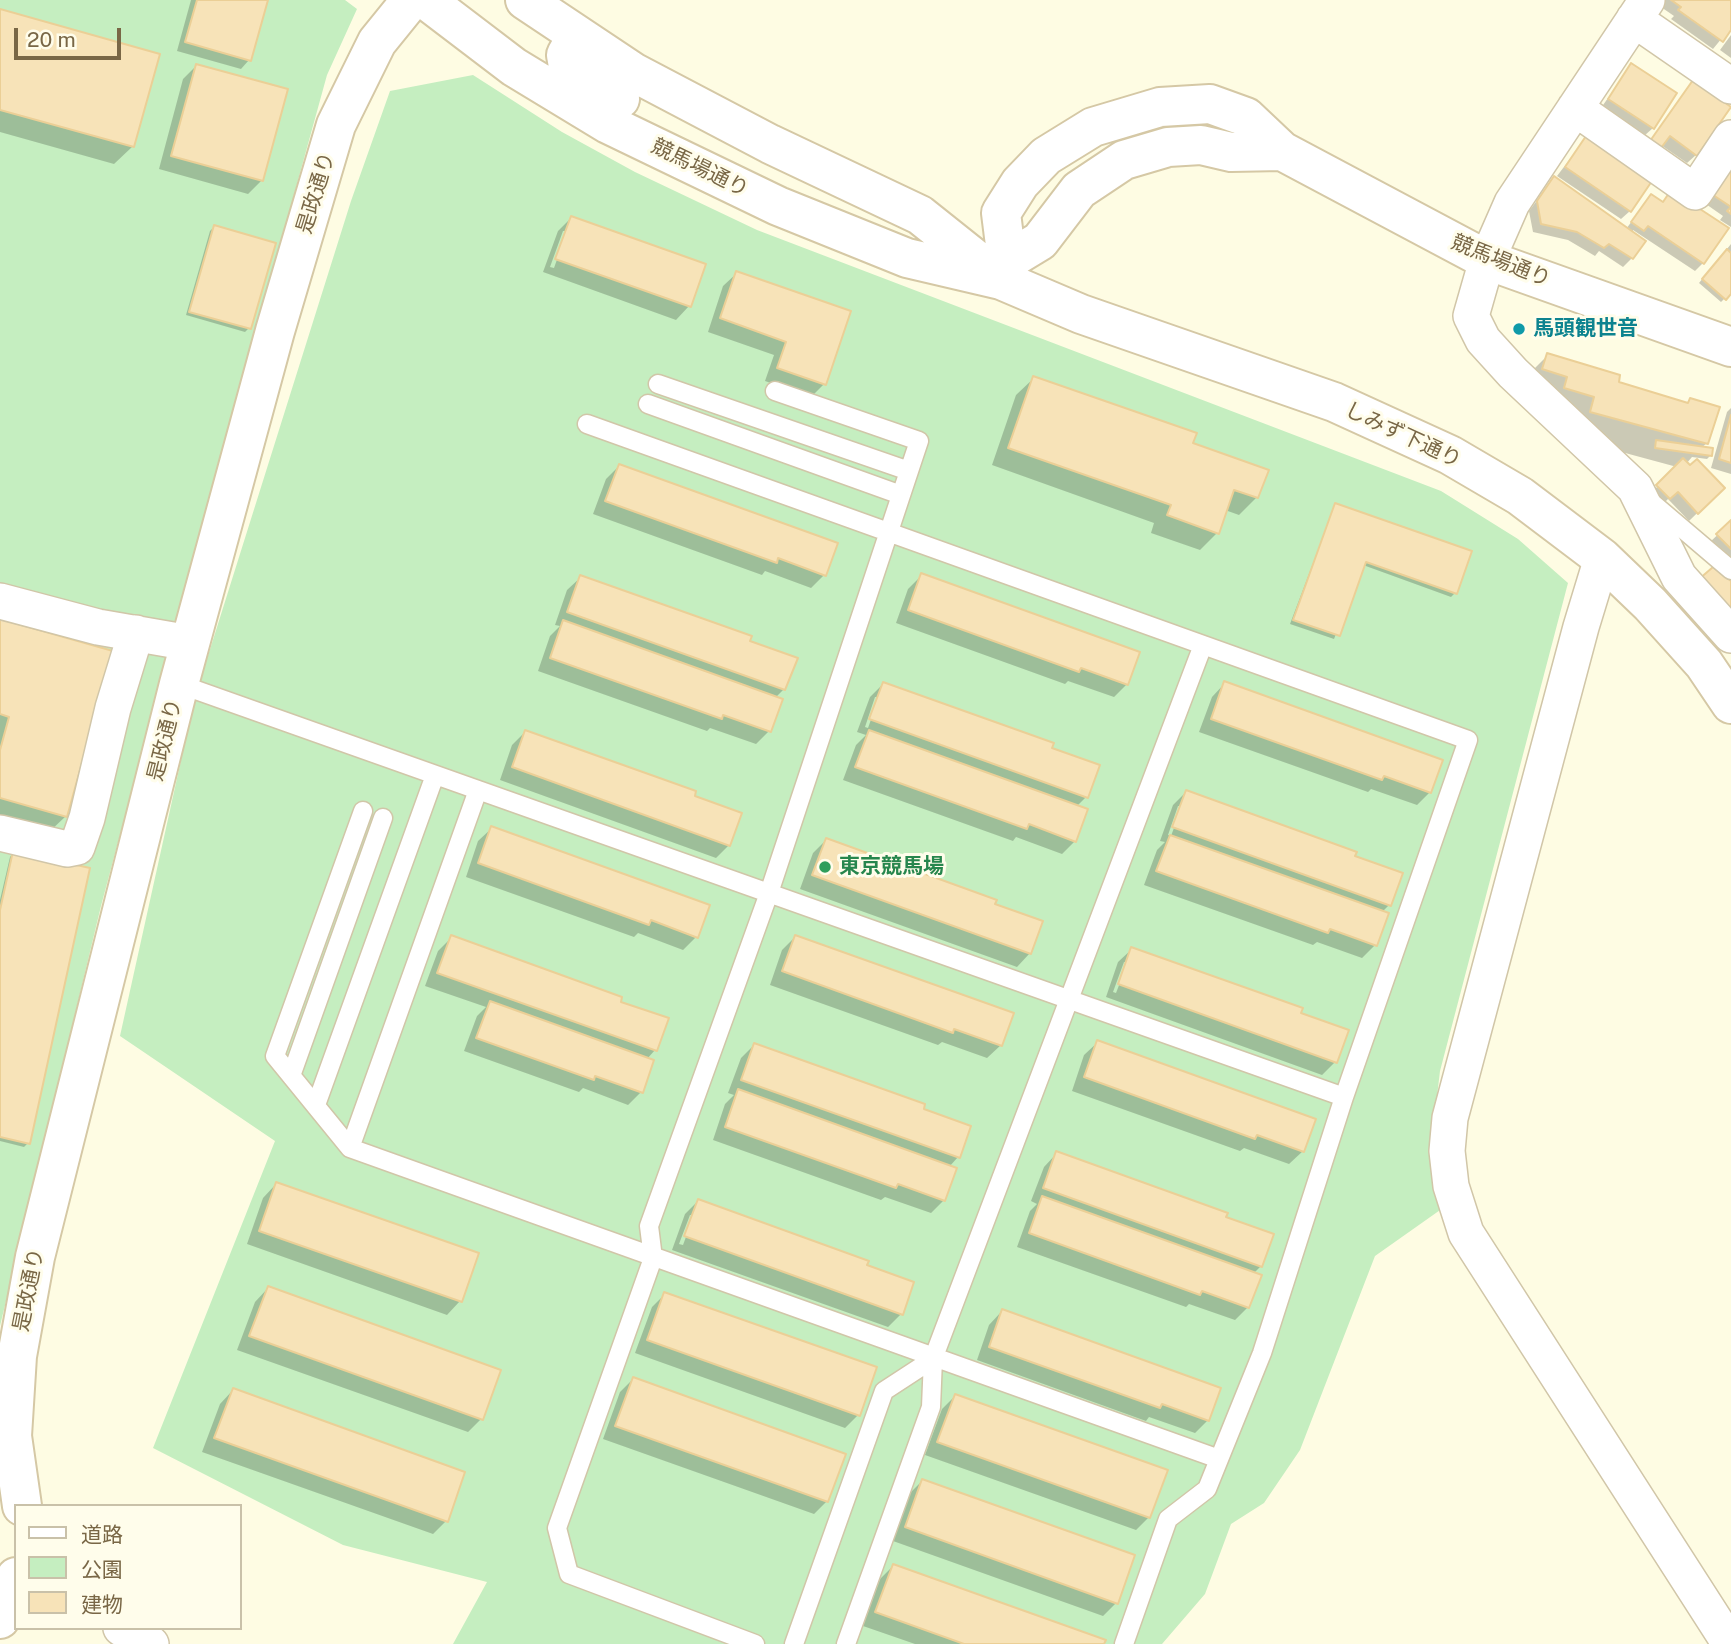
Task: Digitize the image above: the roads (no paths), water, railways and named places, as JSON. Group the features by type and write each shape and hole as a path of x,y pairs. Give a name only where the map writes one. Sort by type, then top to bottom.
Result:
{"street":[{"name":"是政通り","path":"22,1504 12,1436 17,1356 35,1257 179,684 275,331 336,125 377,42 411,0"},
{"name":"競馬場通り","path":"426,0 514,67 608,124 778,206 907,258 1004,271 1001,213 1020,183 1046,156 1093,127 1160,107 1210,104 1245,117 1282,151 1487,260 1731,347"},
{"path":"525,0 633,72 770,144 920,215 1004,271"},
{"path":"1731,86 1640,10 1512,203 1487,260 1471,306 1471,316 1483,340 1513,373 1635,488 1679,577 1731,635"},
{"path":"589,43 571,46 566,55 568,66 578,75 715,154 778,206"},
{"path":"1575,108 1695,192 1731,138"},
{"name":"しみず下通り","path":"1004,271 1081,314 1334,402 1450,455 1520,496 1602,558 1650,604 1704,664 1731,704"},
{"path":"1602,558 1581,627 1450,1118 1447,1151 1451,1186 1466,1233 1730,1644"},
{"path":"0,601 98,627 190,643"},
{"path":"0,833 67,849 76,847 87,818 113,708 136,633"},
{"path":"0,1619 14,1582"},
{"path":"125,1630 150,1644"}],"lane":[{"path":"658,384 909,471"},
{"path":"755,1644 569,1574 557,1528 653,1258 649,1226 769,893 919,441 775,391"},
{"path":"648,404 901,495"},
{"path":"587,424 1468,740 1344,1097 1262,1353 1207,1489 1168,1519 1124,1644"},
{"path":"1635,488 1731,570"},
{"path":"846,1644 931,1406 933,1359 1203,645"},
{"path":"179,684 1344,1097"},
{"path":"316,1105 435,775"},
{"path":"351,1148 478,790"},
{"path":"363,811 275,1056 351,1148 1219,1460"},
{"path":"291,1076 383,818"},
{"path":"794,1644 884,1391 933,1359"}],"place":[{"name":"馬頭観世音","path":"1519,329"},
{"name":"東京競馬場","path":"825,867"}]}
